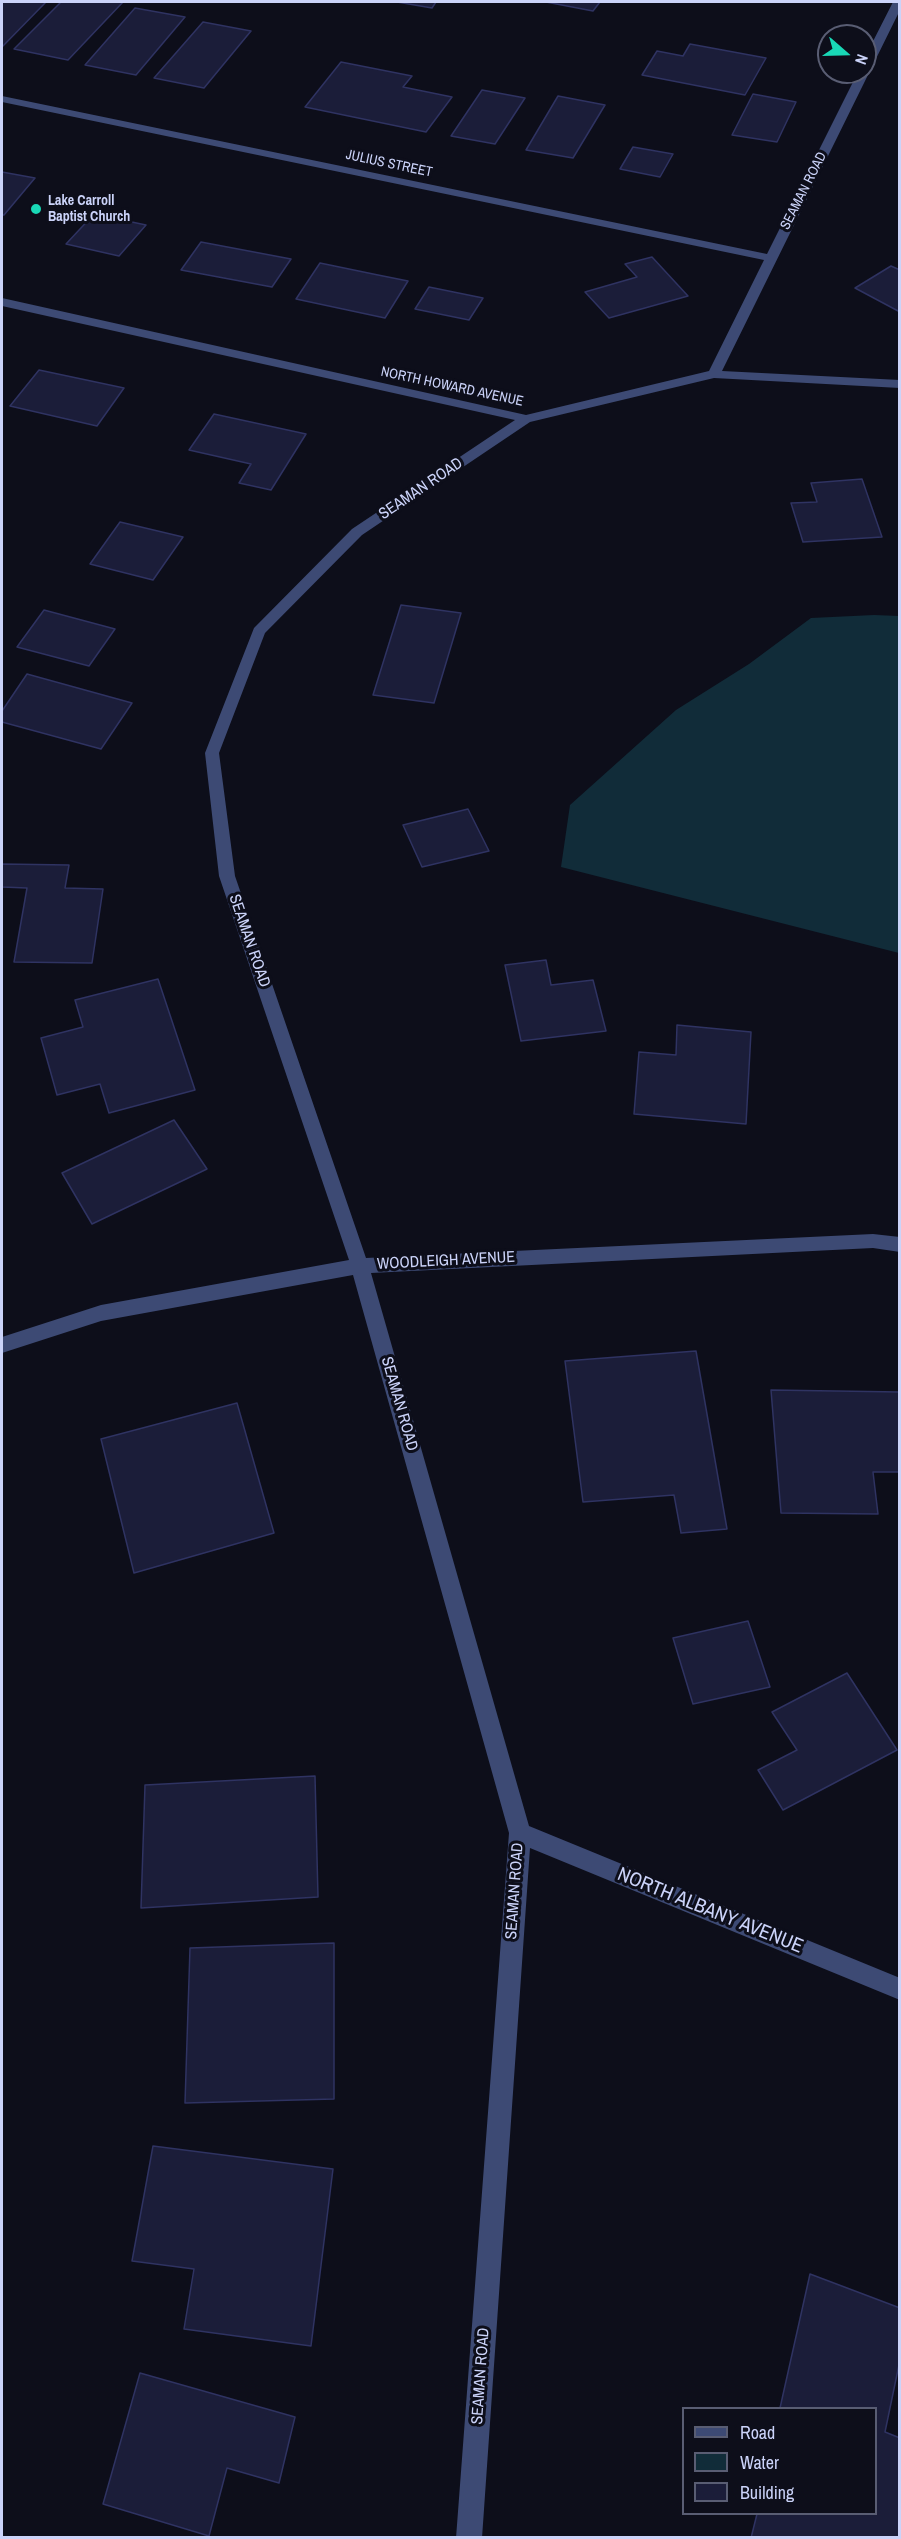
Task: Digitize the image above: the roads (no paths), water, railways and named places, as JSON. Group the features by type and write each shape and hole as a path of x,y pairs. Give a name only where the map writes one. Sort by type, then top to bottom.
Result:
{"street":[{"name":"SEAMAN ROAD","path":"877,44 898,2"},
{"name":"SEAMAN ROAD","path":"714,375 857,84"},
{"name":"JULIUS STREET","path":"2,99 770,258"},
{"name":"NORTH HOWARD AVENUE","path":"2,302 526,419 714,375 900,384"},
{"name":"SEAMAN ROAD","path":"469,2538 520,1833 360,1266 227,876 212,753 259,631 357,532 526,419"},
{"name":"WOODLEIGH AVENUE","path":"2,1346 101,1313 360,1266 873,1240 900,1245"},
{"name":"NORTH ALBANY AVENUE","path":"520,1833 900,1989"}],"water":[{"path":"899,616 899,953 561,867 570,805 676,710 749,664 811,618"}],"place":[{"name":"Lake Carroll Baptist Church","path":"36,209"}]}
